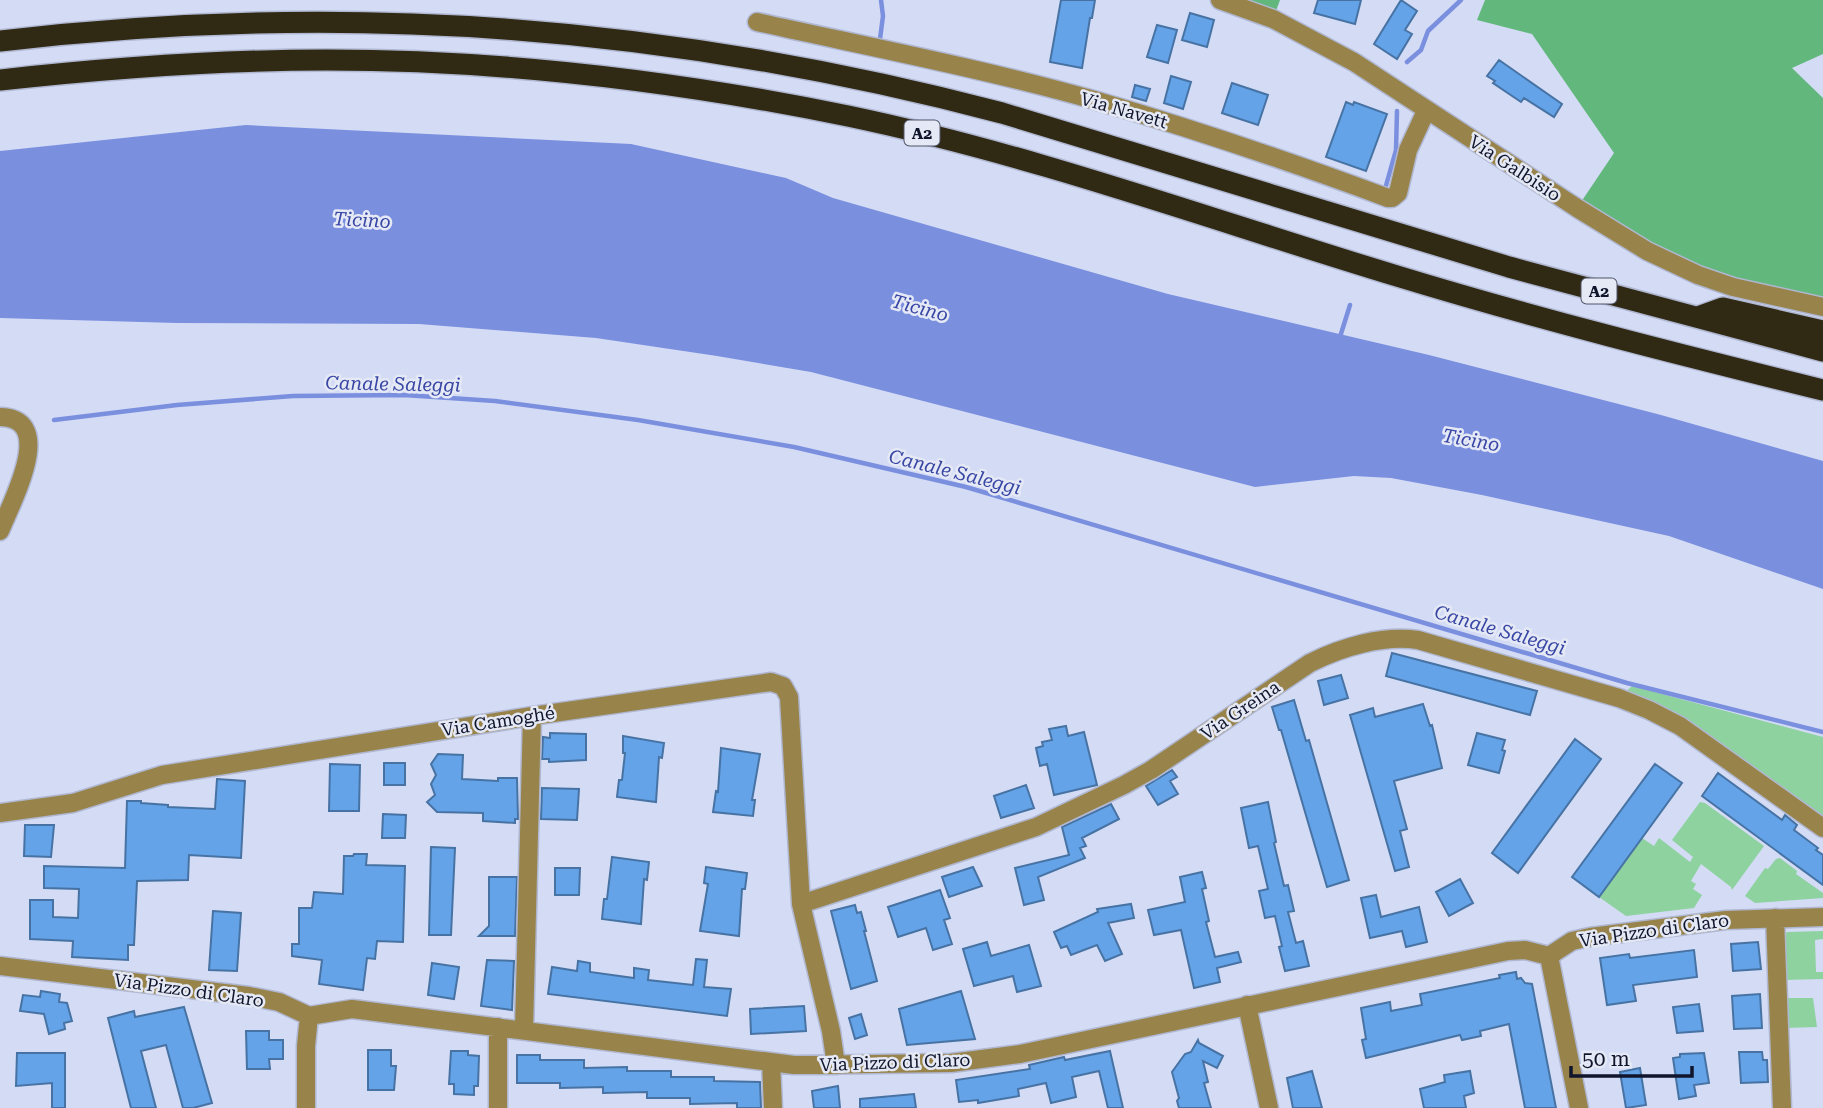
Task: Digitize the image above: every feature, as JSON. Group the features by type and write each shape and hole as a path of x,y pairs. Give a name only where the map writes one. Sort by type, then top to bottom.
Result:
{"highway":[{"name":"A2","path":"0,41 160,26 356,21 521,29 710,51 860,78 1002,113 1509,267 1823,351"},
{"name":"A2","path":"0,80 159,65 330,60 519,68 593,75 734,95 852,117 990,151 1401,277 1666,351 1823,390"},
{"name":"A2","path":"1698,317 1723,308 1823,331"}],"street":[{"name":"Via Galbisio","path":"1220,0 1273,19 1354,62 1426,111 1647,251 1698,275 1733,287 1823,307"},
{"name":"Via Navett","path":"757,22 1094,100 1258,150 1388,198 1398,193 1408,149 1426,111"},
{"path":"0,417 12,418 24,426 30,447 0,531"},
{"name":"Via Greina","path":"801,904 1036,827 1151,770 1310,663 1336,652 1397,638 1443,647 1619,698 1649,710 1680,726 1823,828"},
{"name":"Via Camoghé","path":"0,813 73,803 162,775 532,716 771,682 783,687 789,697 801,904"},
{"path":"524,1030 532,716"},
{"path":"801,904 831,1031 836,1065"},
{"name":"Via Pizzo di Claro","path":"0,966 249,996 279,1002 309,1016 352,1009 794,1065 950,1063 1020,1054 1508,951 1525,950 1549,956 1572,941 1590,937 1726,920 1823,917"},
{"path":"1775,918 1782,1108"},
{"path":"1549,956 1578,1108"},
{"path":"1247,1005 1269,1108"},
{"path":"306,1108 309,1016"},
{"path":"498,1027 498,1108"},
{"path":"771,1062 773,1108"}],"green space":[{"path":"1220,0 1280,0 1273,19"},
{"path":"1485,0 1823,0 1823,54 1792,68 1823,98 1823,307 1733,287 1577,208 1614,153 1532,34 1477,20"},
{"path":"1632,686 1823,737 1823,828 1680,726 1619,698"},
{"path":"1700,802 1764,846 1732,890 1701,864 1691,881 1696,884 1693,889 1702,895 1694,908 1626,916 1599,897 1642,838 1654,846 1659,838 1690,862 1693,857 1672,840"},
{"path":"1780,858 1797,871 1796,874 1823,893 1823,898 1755,903 1745,896 1765,868 1768,869"},
{"path":"1823,931 1823,939 1815,940 1816,972 1823,972 1823,979 1784,980 1783,938 1787,932"},
{"path":"1786,998 1813,998 1817,1027 1786,1028"}],"water":[{"name":"Ticino","path":"246,125 631,144 786,178 833,198 1168,294 1429,355 1661,415 1823,461 1823,589 1669,536 1482,495 1391,478 1354,476 1255,487 811,372 596,338 419,324 177,323 0,318 0,151"}],"building":[{"path":"1061,0 1095,0 1082,68 1050,62"},
{"path":"1318,0 1361,0 1355,24 1314,13"},
{"path":"1401,0 1417,11 1405,30 1412,34 1397,59 1374,44"},
{"path":"1190,13 1214,20 1207,47 1182,40"},
{"path":"1157,25 1177,30 1168,63 1147,57"},
{"path":"1499,60 1562,104 1554,117 1524,98 1521,102 1493,83 1495,81 1487,76"},
{"path":"1171,76 1191,82 1183,109 1164,103"},
{"path":"1232,83 1268,95 1258,125 1222,113"},
{"path":"1135,85 1150,89 1146,101 1132,97"},
{"path":"1346,102 1353,105 1354,102 1387,114 1366,171 1326,157"},
{"path":"1392,653 1537,691 1530,715 1386,676"},
{"path":"1341,675 1348,698 1324,705 1318,681"},
{"path":"1294,700 1306,741 1309,740 1349,880 1327,887 1272,707"},
{"path":"1423,704 1430,726 1432,725 1442,768 1394,781 1407,829 1400,831 1409,867 1395,871 1350,715 1373,708 1375,717"},
{"path":"1066,726 1068,736 1084,732 1097,785 1054,795 1047,764 1040,766 1036,748 1043,746 1042,742 1052,740 1049,729"},
{"path":"550,733 586,734 586,760 549,762 549,759 542,759 543,737 550,738"},
{"path":"1477,733 1505,740 1499,773 1468,765"},
{"path":"623,736 664,743 662,758 659,757 656,802 617,797 625,753"},
{"path":"1575,739 1601,759 1518,873 1492,853"},
{"path":"721,748 760,754 752,800 755,800 753,816 713,812 716,791 718,792"},
{"path":"438,754 463,755 462,779 498,781 498,778 517,778 518,819 515,819 515,823 483,821 483,813 437,812 427,802 435,795 431,784 436,775 431,764"},
{"path":"384,763 405,763 405,785 384,785"},
{"path":"330,764 360,765 359,811 329,811"},
{"path":"1655,764 1682,783 1599,897 1572,877"},
{"path":"1172,770 1177,777 1170,781 1178,794 1158,805 1146,786"},
{"path":"1718,773 1782,820 1785,815 1797,825 1794,830 1823,855 1823,885 1702,796"},
{"path":"217,779 245,781 241,858 189,855 188,880 137,881 134,945 128,945 128,960 72,957 73,941 30,939 30,900 53,900 53,917 78,918 79,889 44,888 44,866 125,868 127,801 168,807 215,809"},
{"path":"1026,785 1034,808 1001,818 994,796"},
{"path":"542,788 579,789 577,820 541,819"},
{"path":"1268,802 1284,886 1288,885 1294,911 1288,912 1296,943 1303,941 1309,966 1285,971 1275,916 1265,918 1259,891 1268,889 1258,846 1249,848 1241,808"},
{"path":"1111,804 1119,819 1082,838 1086,846 1080,848 1085,858 1038,877 1044,900 1024,905 1015,868 1069,855 1062,827"},
{"path":"383,814 406,815 405,838 382,838"},
{"path":"25,825 54,825 51,857 24,856"},
{"path":"431,847 455,848 451,935 429,935"},
{"path":"367,854 366,865 405,866 403,942 377,941 375,959 367,958 363,990 319,984 322,960 292,956 292,944 299,944 299,908 312,908 314,892 343,894 344,856"},
{"path":"612,857 649,862 647,880 644,879 641,924 602,919"},
{"path":"706,867 747,873 745,889 742,889 739,936 700,931 708,884 704,883"},
{"path":"973,867 982,886 949,897 942,877"},
{"path":"555,868 580,868 579,895 555,895"},
{"path":"1202,872 1206,888 1202,889 1209,921 1206,922 1215,957 1238,952 1241,962 1217,968 1220,982 1194,988 1181,930 1154,935 1148,910 1185,902 1180,877"},
{"path":"489,877 517,877 515,936 479,936 489,926"},
{"path":"1460,879 1473,903 1449,916 1436,892"},
{"path":"940,890 950,918 944,920 952,944 933,950 926,928 898,937 888,907"},
{"path":"1376,895 1381,917 1419,907 1427,942 1406,947 1402,931 1370,938 1361,898"},
{"path":"1131,904 1134,918 1108,923 1122,954 1105,961 1097,945 1071,955 1067,946 1061,948 1054,932 1098,912 1097,909"},
{"path":"855,905 857,913 861,912 877,981 851,989 831,911"},
{"path":"213,911 241,913 237,971 209,970"},
{"path":"987,942 991,956 1029,945 1041,986 1017,992 1013,976 974,986 963,949"},
{"path":"1758,942 1761,969 1733,971 1731,944"},
{"path":"1694,950 1697,977 1633,985 1636,1001 1607,1005 1600,958 1629,954 1630,958"},
{"path":"696,959 707,960 704,987 731,989 727,1016 548,994 552,967 577,971 578,961 590,963 590,972 634,978 634,968 649,970 648,980 693,985"},
{"path":"487,960 514,961 512,1010 481,1006"},
{"path":"432,963 459,967 454,999 428,995"},
{"path":"1516,972 1517,979 1521,978 1525,983 1532,984 1556,1108 1525,1108 1509,1024 1480,1031 1481,1036 1462,1040 1460,1035 1366,1058 1362,1040 1366,1039 1361,1008 1390,1002 1391,1011 1422,1005 1420,994 1500,978 1499,975"},
{"path":"41,991 60,994 59,1002 67,1003 72,1021 64,1023 65,1029 49,1034 44,1014 20,1011 23,995 40,997"},
{"path":"961,991 975,1039 907,1045 899,1009"},
{"path":"1760,994 1762,1028 1734,1029 1732,996"},
{"path":"1699,1004 1703,1031 1677,1033 1673,1007"},
{"path":"804,1006 806,1031 751,1034 750,1009"},
{"path":"184,1007 212,1103 183,1108 166,1045 141,1051 156,1108 131,1108 108,1018 134,1011 135,1017"},
{"path":"861,1014 867,1035 855,1039 849,1018"},
{"path":"246,1031 269,1031 269,1040 283,1040 283,1059 269,1059 270,1069 247,1069"},
{"path":"1198,1040 1223,1056 1217,1068 1203,1061 1208,1082 1204,1083 1211,1108 1179,1108 1172,1072 1185,1054 1191,1052"},
{"path":"368,1050 391,1050 391,1066 396,1066 394,1090 368,1090"},
{"path":"451,1051 468,1051 468,1055 479,1056 478,1086 474,1086 474,1095 454,1094 454,1084 449,1084"},
{"path":"1110,1051 1123,1108 1108,1108 1099,1071 1072,1077 1076,1097 1051,1103 1046,1083 1018,1089 1019,1096 978,1103 978,1100 959,1102 956,1080 1030,1069 1029,1065 1064,1057 1065,1060"},
{"path":"1739,1052 1762,1052 1763,1060 1767,1060 1768,1082 1741,1083"},
{"path":"17,1053 65,1053 65,1108 52,1108 52,1083 16,1086"},
{"path":"1704,1053 1709,1083 1694,1085 1696,1096 1679,1099 1673,1058 1680,1057 1680,1054"},
{"path":"517,1055 540,1055 540,1060 584,1060 584,1068 627,1067 627,1071 671,1071 671,1077 714,1077 714,1081 760,1082 761,1108 737,1108 737,1103 690,1104 690,1098 647,1098 647,1092 603,1093 603,1087 560,1088 560,1083 517,1083"},
{"path":"1640,1068 1646,1105 1626,1108 1620,1072"},
{"path":"1312,1071 1322,1108 1293,1108 1287,1078"},
{"path":"1470,1071 1474,1093 1464,1096 1466,1108 1424,1108 1420,1089 1445,1082 1444,1075"},
{"path":"838,1086 840,1108 814,1108 812,1091"},
{"path":"914,1094 916,1108 860,1108 860,1099"}],"waterway":[{"path":"880,39 883,16 881,0"},
{"path":"1407,62 1421,50 1428,31 1461,0"},
{"path":"1385,189 1396,150 1397,111"},
{"path":"1340,337 1350,305"},
{"name":"Canale Saleggi","path":"54,420 177,405 293,396 404,395 495,401 638,420 794,447 966,487 1627,683 1823,732"}]}
